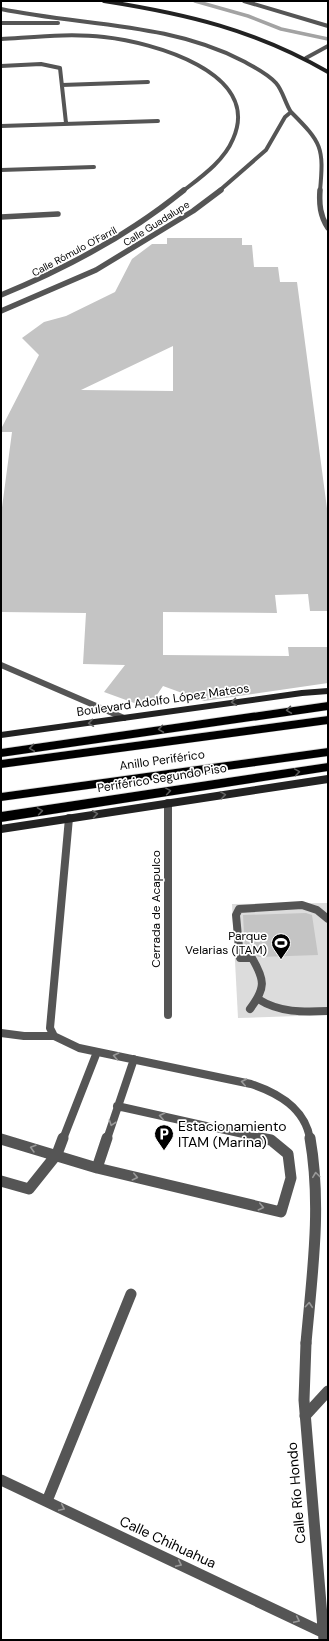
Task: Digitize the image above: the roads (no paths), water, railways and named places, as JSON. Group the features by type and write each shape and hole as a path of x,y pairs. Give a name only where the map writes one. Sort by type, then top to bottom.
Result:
{"highway":[{"path":"1,753 328,706"},
{"name":"Anillo Periférico","path":"1,764 328,720"},
{"name":"Anillo Periférico","path":"1,797 328,752"},
{"name":"Periférico Segundo Piso","path":"1,817 328,767"},
{"path":"1,801 17,795"}],"main road":[{"path":"104,1 149,8 216,22 268,40 306,58 328,72"},
{"name":"Boulevard Adolfo López Mateos","path":"1,735 302,693 328,691"},
{"path":"1,829 328,780"}],"street":[{"path":"244,1 328,26"},
{"path":"1,9 71,21 172,33 242,60 275,82 291,112 318,142 322,153 324,165 320,205 322,217 328,228"},
{"path":"1,23 58,24"},
{"name":"Calle Rómulo O'Farril","path":"1,38 72,36 104,38 142,44 164,50 190,60 213,73 234,96 238,108 238,126 228,149 207,171 167,206 107,245 31,284 1,295"},
{"path":"306,58 328,46"},
{"path":"1,66 46,64 60,68 66,123"},
{"path":"62,85 148,82"},
{"name":"Calle Guadalupe","path":"1,311 96,270 193,211 233,181 266,150 285,117 291,112"},
{"path":"1,126 158,120"},
{"path":"1,170 94,166"},
{"path":"1,217 58,214"},
{"path":"1,665 124,718"},
{"name":"Cerrada de Acapulco","path":"168,803 168,1015"},
{"path":"1,1033 24,1036 54,1036 50,1028 69,818"},
{"path":"250,1009 258,999 264,987 264,981 263,976 252,958 240,958 236,915 239,910 243,908 302,905 317,910 328,918"},
{"path":"258,999 282,1011 328,1011"},
{"name":"Calle Río Hondo","path":"54,1036 79,1048 251,1084 270,1091 293,1107 308,1126 312,1137 318,1194 306,1343 304,1400 323,1636"},
{"path":"1,1181 29,1189 57,1154 97,1052"},
{"path":"97,1168 134,1059"},
{"path":"1,1138 57,1154 97,1168 281,1212 290,1178 288,1154 271,1140 117,1106"},
{"path":"47,1501 131,1294"},
{"path":"305,1416 328,1391"},
{"name":"Calle Chihuahua","path":"1,1480 323,1636"}],"waterway":[{"path":"195,1 248,16 281,29 328,39"}],"place":[{"name":"Parque Velarias (ITAM)","path":"281,960"},
{"name":"Estacionamiento ITAM (Marina)","path":"164,1151"}]}
